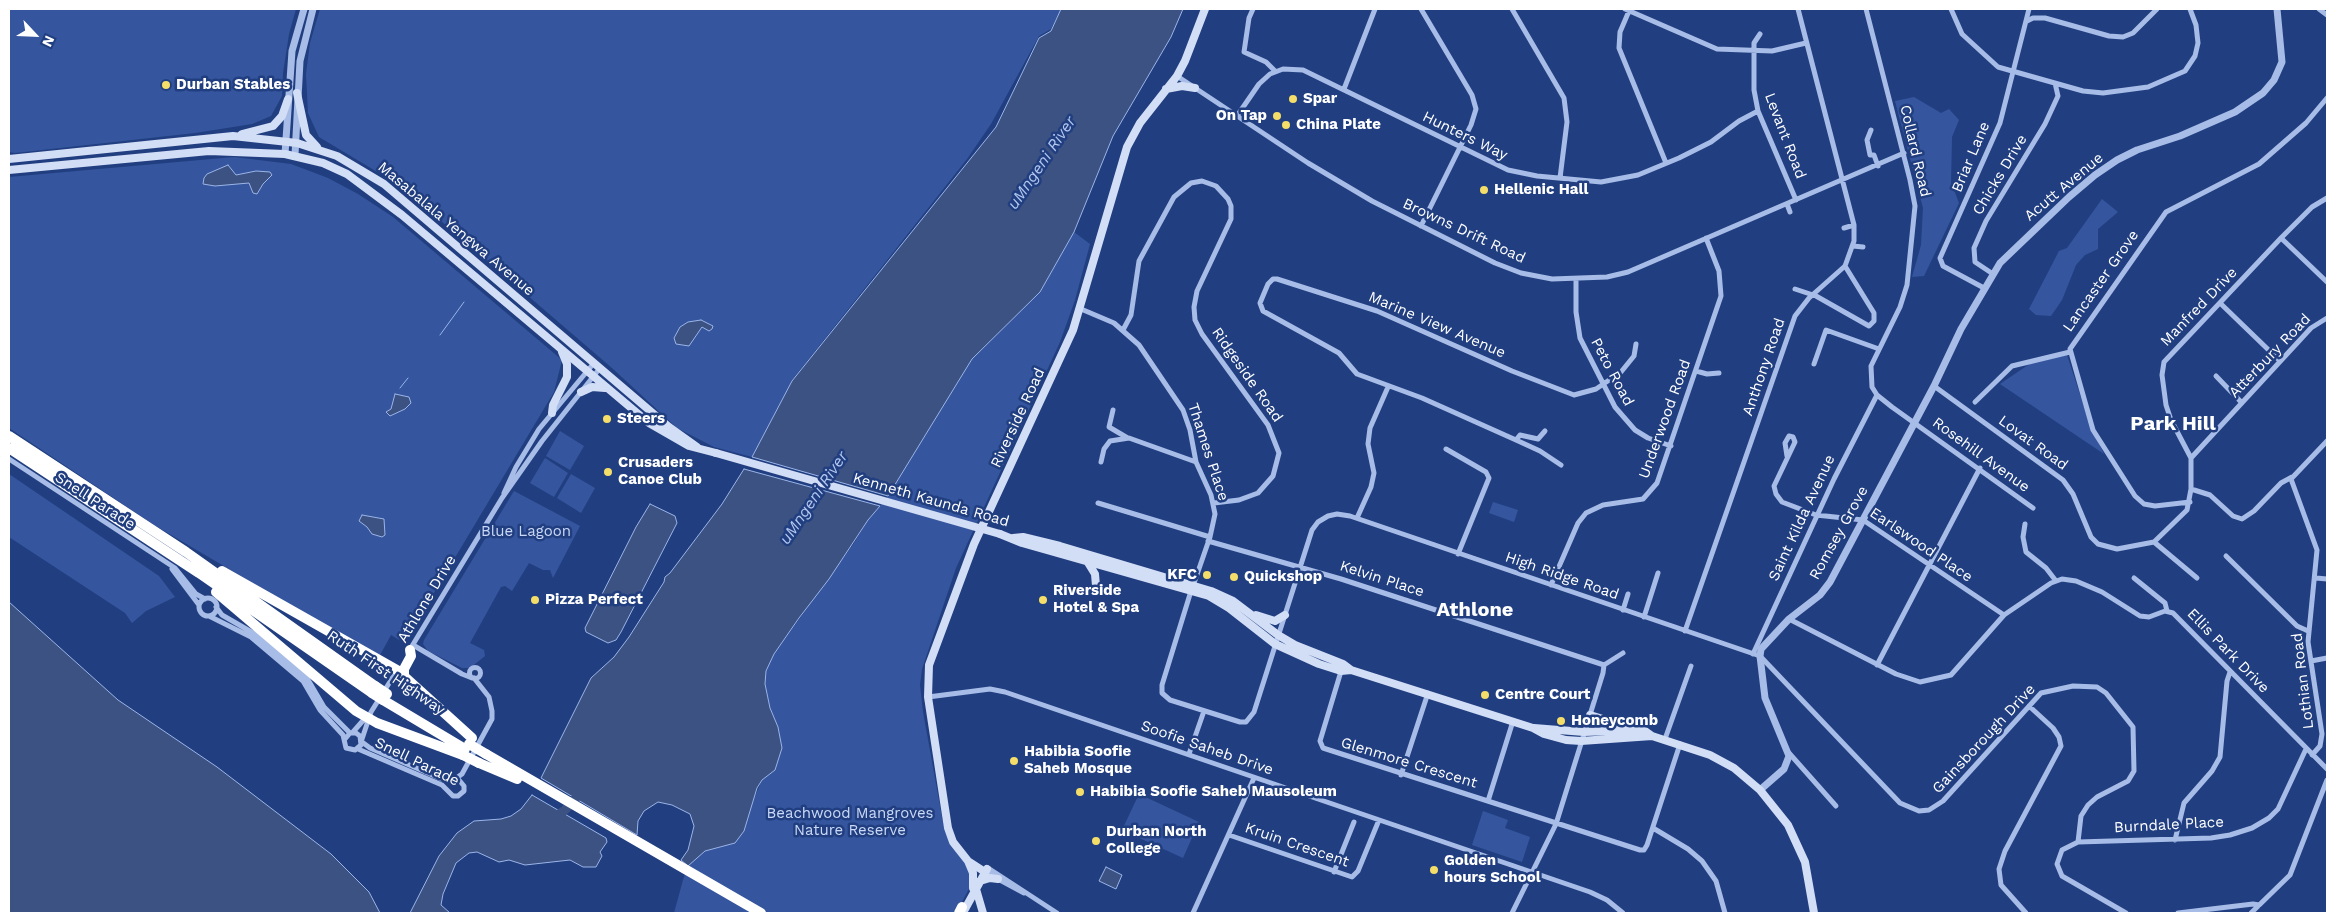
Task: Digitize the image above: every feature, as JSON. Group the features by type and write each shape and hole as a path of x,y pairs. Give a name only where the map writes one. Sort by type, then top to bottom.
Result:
{"highway":[{"name":"Ruth First Highway","path":"9,436 186,552 373,689"},
{"name":"Ruth First Highway","path":"9,448 385,697 749,913"},
{"path":"162,548 169,557 221,596 356,711 467,746"},
{"path":"186,552 400,673 467,746"},
{"path":"400,673 411,656 412,648"},
{"name":"Ruth First Highway","path":"522,780 761,913"}],"main road":[{"name":"Riverside Road","path":"985,869 968,861 953,842 948,828 928,697 929,665 974,544 1063,355 1081,309 1127,147 1140,123 1177,76 1185,62 1205,9"},
{"path":"1166,89 1182,86 1195,88"},
{"path":"297,93 306,135 320,150"},
{"path":"233,136 273,126 282,116 288,99"},
{"name":"Masabalala Yengwa Avenue","path":"9,159 233,136 296,143 320,150 351,164 384,184 600,368"},
{"name":"Masabalala Yengwa Avenue","path":"9,170 210,151 295,155 335,168 362,184 425,234 593,377"},
{"path":"552,413 553,405 568,372 566,360 560,349"},
{"name":"Kenneth Kaunda Road","path":"600,368 669,427 698,448"},
{"name":"Kenneth Kaunda Road","path":"593,377 661,432 688,446 1000,534 1022,543 1086,561 1222,596 1250,612 1308,656"},
{"path":"581,392 592,387 607,389"},
{"name":"Kenneth Kaunda Road","path":"1013,538 1023,537 1060,546 1192,588 1219,601 1275,644 1342,668 1428,693 1513,721 1544,734 1581,741 1645,731 1652,736 1680,744 1723,761 1760,790 1788,825 1801,850 1808,874 1814,913"},
{"path":"1086,561 1095,574 1096,586"},
{"path":"1250,612 1273,621 1279,620 1284,615"},
{"path":"1590,715 1620,724 1626,733"},
{"name":"Kenneth Kaunda Road","path":"1533,728 1626,733"},
{"name":"Riverside Road","path":"961,852 985,869"},
{"path":"968,861 973,873 974,888 983,913"},
{"path":"974,888 980,881 985,869"},
{"path":"964,911 985,869"},
{"path":"980,881 990,878 998,879"}],"street":[{"path":"285,154 288,142 288,99 292,51 304,9"},
{"path":"295,155 297,93 302,52 313,9"},
{"path":"1237,116 1258,84 1275,71 1266,62 1244,52 1249,18 1253,9"},
{"path":"1344,89 1375,9"},
{"path":"1421,9 1475,104 1476,114 1421,226"},
{"path":"1512,9 1564,98 1567,122 1560,178"},
{"name":"Anthony Road","path":"1685,631 1795,316 1813,294 1845,266 1853,246 1854,225 1798,9"},
{"name":"Collard Road","path":"1866,9 1904,153 1915,206 1909,271 1904,298 1879,349 1870,373 1871,382 1877,395"},
{"path":"1950,9 1958,29 1981,54 1998,67 2084,91 2111,93 2148,87 2180,74 2193,61 2198,43 2196,25 2190,9"},
{"name":"Briar Lane","path":"1984,288 1943,266 1940,258 1998,129 2029,9"},
{"path":"2027,22 2033,18 2045,18 2109,36 2123,37 2133,33 2157,9"},
{"name":"Acutt Avenue","path":"1914,422 1984,288 1992,274 2012,250 2094,175 2137,150 2180,136 2235,112 2263,93 2274,80 2282,62 2277,9"},
{"path":"2319,9 2327,15"},
{"path":"1666,163 1619,48 1620,32 1627,10 1708,47 1722,50 1772,51 1806,43"},
{"name":"Levant Road","path":"1760,34 1754,40 1754,90 1758,111 1796,200"},
{"name":"Hunters Way","path":"1275,71 1302,70 1508,170 1600,182 1619,180 1666,163 1710,142 1739,121 1758,111"},
{"name":"Browns Drift Road","path":"1177,76 1344,185 1495,263 1521,273 1552,279 1576,280 1607,277 1628,272 1878,166 1904,153"},
{"name":"Chicks Drive","path":"1992,274 1975,262 1974,248 1983,226 2045,124 2058,96 2055,82"},
{"name":"Lancaster Grove","path":"2190,502 2155,506 2144,504 2134,496 2093,430 2070,352 2091,316 2166,212 2253,168 2270,157 2309,121 2327,98"},
{"path":"1871,130 1867,140 1870,155 1874,155 1878,166"},
{"path":"1446,160 1452,164"},
{"name":"Ridgeside Road","path":"1123,330 1131,315 1138,261 1174,197 1191,183 1202,181 1223,190 1230,206 1231,219 1197,291 1194,307 1195,320 1202,334 1268,425 1279,453 1273,476 1258,493 1239,500 1214,503"},
{"name":"Manfred Drive","path":"2190,502 2191,458 2167,411 2162,367 2168,356 2281,238 2312,207 2327,198"},
{"path":"1788,204 1790,212"},
{"path":"1773,210 1776,216"},
{"path":"1393,219 1396,213"},
{"path":"1844,228 1854,225"},
{"name":"Underwood Road","path":"1550,585 1578,523 1586,512 1594,507 1638,500 1648,496 1657,483 1696,371 1696,363 1721,296 1720,277 1706,238"},
{"path":"2281,238 2327,282"},
{"path":"1853,246 1863,246"},
{"path":"1708,262 1714,259"},
{"path":"1795,289 1813,294 1870,325 1875,318 1874,313 1845,266"},
{"name":"Marine View Avenue","path":"1561,465 1540,451 1422,398 1357,374 1339,352 1263,311 1260,303 1269,282 1277,279 1384,313 1566,393 1579,395 1603,384 1621,372 1634,356 1636,344"},
{"name":"Peto Road","path":"1576,280 1576,312 1580,338 1615,407 1628,425 1648,438 1671,446"},
{"path":"2220,303 2280,361"},
{"name":"Thames Place","path":"1081,309 1105,318 1123,330 1145,352 1184,410 1196,462 1214,503 1214,520 1209,539 1161,690 1164,696 1170,700 1204,711"},
{"name":"Atterbury Road","path":"2191,458 2314,326 2327,318"},
{"path":"1814,364 1826,330 1879,349"},
{"path":"1975,402 2012,366 2070,352"},
{"name":"Athlone Drive","path":"502,498 516,466 552,413 594,363"},
{"name":"Athlone Drive","path":"412,648 502,498 600,368"},
{"path":"1696,371 1707,374 1719,373"},
{"path":"2216,376 2242,403"},
{"name":"Lovat Road","path":"1934,386 2063,480 2073,494 2091,537 2098,544 2117,549 2154,542"},
{"path":"1357,518 1373,481 1374,465 1368,444 1370,428 1388,387"},
{"path":"1763,388 1770,390"},
{"path":"1877,395 1914,422"},
{"name":"Saint Kilda Avenue","path":"1756,655 1765,626 1816,515 1860,424 1877,395"},
{"path":"1113,410 1109,427 1113,431 1196,462"},
{"name":"Rosehill Avenue","path":"1914,422 2033,508"},
{"name":"Romsey Grove","path":"1756,655 1789,619 1825,588 1914,422"},
{"path":"1516,440 1521,435 1538,439 1545,431"},
{"path":"1101,462 1104,449 1110,441 1129,438"},
{"path":"2191,489 2210,495 2233,516 2242,520 2254,511 2281,483 2292,476 2327,441"},
{"path":"1446,450 1482,470 1489,478 1489,484 1458,554"},
{"name":"Earlswood Place","path":"1787,456 1774,486 1776,494 1787,505 1816,515 1863,520 2004,615"},
{"name":"Snell Parade","path":"9,459 167,563 181,573 196,594 205,599"},
{"path":"1877,665 1980,468"},
{"name":"Lothian Road","path":"2292,476 2292,484 2316,546 2316,578 2308,631 2322,734 2320,746 2312,755"},
{"path":"2190,502 2187,510 2154,542 2197,578"},
{"name":"Kelvin Place","path":"1098,503 1604,665"},
{"path":"1718,513 1726,516"},
{"name":"High Ridge Road","path":"1204,711 1240,722 1249,720 1254,712 1312,530 1318,522 1336,514 1357,518 1756,655"},
{"path":"1789,619 1914,682 1951,675 2004,615 2056,580 2046,568 2026,552 2023,536 2024,524"},
{"path":"2226,556 2297,626 2308,631"},
{"name":"Snell Parade","path":"167,563 199,605"},
{"path":"1644,617 1658,573"},
{"path":"2134,578 2165,603 2167,611"},
{"path":"2316,578 2327,579"},
{"name":"Ellis Park Drive","path":"2056,580 2069,580 2087,585 2145,617 2167,611 2180,619 2327,770"},
{"path":"1623,610 1628,594"},
{"path":"362,740 358,734 351,733 324,707 307,678 255,634 222,615 211,599 205,599 199,605 201,613 251,637 303,681 320,710 344,739 346,748 358,749 362,740 369,716"},
{"path":"209,616 215,612 216,606"},
{"path":"1765,626 1773,635"},
{"path":"412,648 458,672 473,678 480,676 480,670 475,667 458,672"},
{"path":"1512,913 1556,824 1604,665 1623,653"},
{"path":"1756,655 1767,707 1788,752 1836,806"},
{"name":"Gainsborough Drive","path":"1756,655 1863,769 1900,803 1915,811 1930,810 1943,801 2044,691 2074,686 2097,687 2106,693 2133,727 2135,764 2133,774 2128,781 2097,797 2088,805 2082,816 2078,842"},
{"path":"2311,661 2327,658"},
{"path":"1665,739 1691,666"},
{"name":"Glenmore Crescent","path":"1342,668 1320,745 1330,751 1642,851 1647,845 1653,828"},
{"path":"455,779 462,774 492,719 489,697 473,678 470,670"},
{"path":"2175,840 2186,800 2212,771 2220,757 2227,681 2230,672"},
{"path":"344,739 369,716 400,673"},
{"name":"Soofie Saheb Drive","path":"928,697 990,689 1005,692 1531,872 1598,896 1623,913"},
{"path":"1401,775 1428,693"},
{"path":"2026,913 2001,885 1999,869 2005,851 2061,746 2059,737 2053,728 2029,706"},
{"path":"1189,754 1204,711"},
{"name":"Glenmore Crescent","path":"1488,801 1513,721"},
{"name":"Snell Parade","path":"358,749 442,785 451,795 456,797 463,793 464,788 461,781 455,779 444,780 370,748 362,740"},
{"path":"1680,744 1653,828 1688,849 1702,861 1716,881 1725,913"},
{"name":"Burndale Place","path":"2078,842 2175,840 2230,835 2252,828 2269,818 2282,802 2306,749"},
{"path":"1760,790 1786,766 1788,752"},
{"path":"1192,913 1254,778"},
{"path":"2251,913 2285,881 2292,871 2327,780"},
{"name":"Kruin Crescent","path":"1229,835 1352,877 1356,874 1379,820"},
{"path":"1334,872 1354,822"},
{"path":"2078,842 2060,852 2056,864 2059,872 2070,882 2126,913"},
{"path":"985,869 998,879 1029,895"},
{"path":"985,869 1057,913"},
{"path":"2178,913 2253,904 2260,905"}],"green space":[{"name":"Durban Stables","path":"9,9 296,9 289,34 283,73 282,96 271,116 252,124 195,133 15,153 9,152"},
{"path":"320,9 1061,9 1051,29 1039,36 991,124 967,159 793,379 752,457 714,447 677,428 612,368 399,185 319,137 308,113 306,74 310,43"},
{"path":"1914,97 1941,113 1949,109 1959,120 1952,137 1951,182 1959,203 1924,276 1912,277 1921,245 1923,208 1895,101"},
{"path":"234,157 291,164 328,178 358,194 393,217 562,360 554,392 404,643 391,635 379,657 154,525 9,428 9,177"},
{"path":"2102,199 2118,212 2098,229 2098,249 2085,255 2076,265 2062,300 2051,316 2036,315 2029,309 2059,251 2067,248"},
{"name":"Beachwood Mangroves Nature Reserve","path":"1074,232 1090,244 1075,300 1060,342 956,568 922,669 920,685 923,712 944,828 953,847 968,864 971,885 956,913 674,913 688,866 695,857 705,851 735,843 780,738 770,708 765,684 766,671 774,654 854,543 868,520 888,496 972,359 1040,292"},
{"path":"2067,355 2090,425 2104,454 2000,384 2031,363"},
{"path":"560,431 584,446 570,470 546,456"},
{"path":"545,458 568,473 554,497 530,483"},
{"path":"9,474 159,576 175,597 146,611 132,623 125,613 9,537"},
{"path":"571,474 595,488 581,513 557,498"},
{"name":"Blue Lagoon","path":"514,491 580,526 553,578 550,570 543,570 529,563 512,591 505,586 501,587 470,643 484,650 485,656 470,668 462,668 428,651 423,644 424,640"},
{"path":"1493,502 1518,510 1514,522 1489,513"},
{"path":"1139,794 1199,822 1183,858 1122,830"},
{"path":"1483,811 1508,820 1505,828 1530,837 1522,862 1472,845"}],"water":[{"path":"1061,9 1183,9 1171,37 1113,136 1074,232 1040,292 972,359 888,496 752,457 792,381 996,127 1039,38 1051,31"},
{"path":"228,165 236,175 256,171 270,172 272,175 257,194 253,193 249,183 215,186 203,184 207,174"},
{"path":"701,320 713,326 712,329 709,331 702,327 689,346 676,344 674,338 680,327 688,322"},
{"path":"395,394 409,397 411,403 405,409 390,416 386,412 391,409"},
{"path":"744,469 880,506 868,520 829,579 774,654 766,671 765,684 770,708 778,727 782,748 775,770 762,780 757,788 744,831 735,843 705,851 688,866 681,860 688,850 694,826 690,814 672,805 658,802 644,811 638,821 637,835 541,778 591,678 614,657 629,637 664,582 665,577 722,504"},
{"path":"650,504 675,516 677,523 621,632 616,640 608,643 586,632 585,628 636,527"},
{"path":"362,515 384,519 385,535 382,537 372,534 359,521"},
{"path":"9,602 118,700 217,767 331,854 369,892 380,913 9,913"},
{"path":"532,795 606,838 607,842 600,852 602,856 596,867 583,867 570,860 525,865 509,860 499,862 477,852 469,853 456,863 443,894 441,905 450,913 410,913 439,856 457,833 474,821 501,819 511,816 521,809"},
{"path":"1106,867 1122,875 1116,889 1099,881"}],"waterway":[{"path":"440,335 464,302"},
{"path":"400,388 408,378"},
{"name":"uMngeni River","path":"553,818 565,810 583,790"}],"place":[{"name":"Durban Stables","path":"166,85"},
{"name":"Spar","path":"1293,99"},
{"name":"On Tap","path":"1277,116"},
{"name":"China Plate","path":"1286,125"},
{"name":"Hellenic Hall","path":"1484,190"},
{"name":"Steers","path":"607,419"},
{"name":"Crusaders Canoe Club","path":"608,472"},
{"name":"KFC","path":"1207,575"},
{"name":"Quickshop","path":"1234,577"},
{"name":"Pizza Perfect","path":"535,600"},
{"name":"Riverside Hotel & Spa","path":"1043,600"},
{"name":"Centre Court","path":"1485,695"},
{"name":"Honeycomb","path":"1561,721"},
{"name":"Habibia Soofie Saheb Mosque","path":"1014,761"},
{"name":"Habibia Soofie Saheb Mausoleum","path":"1080,792"},
{"name":"Durban North College","path":"1096,841"},
{"name":"Golden hours School","path":"1434,870"}],"district":[{"name":"Park Hill","path":"2173,424"},
{"name":"Athlone","path":"1475,610"}]}
